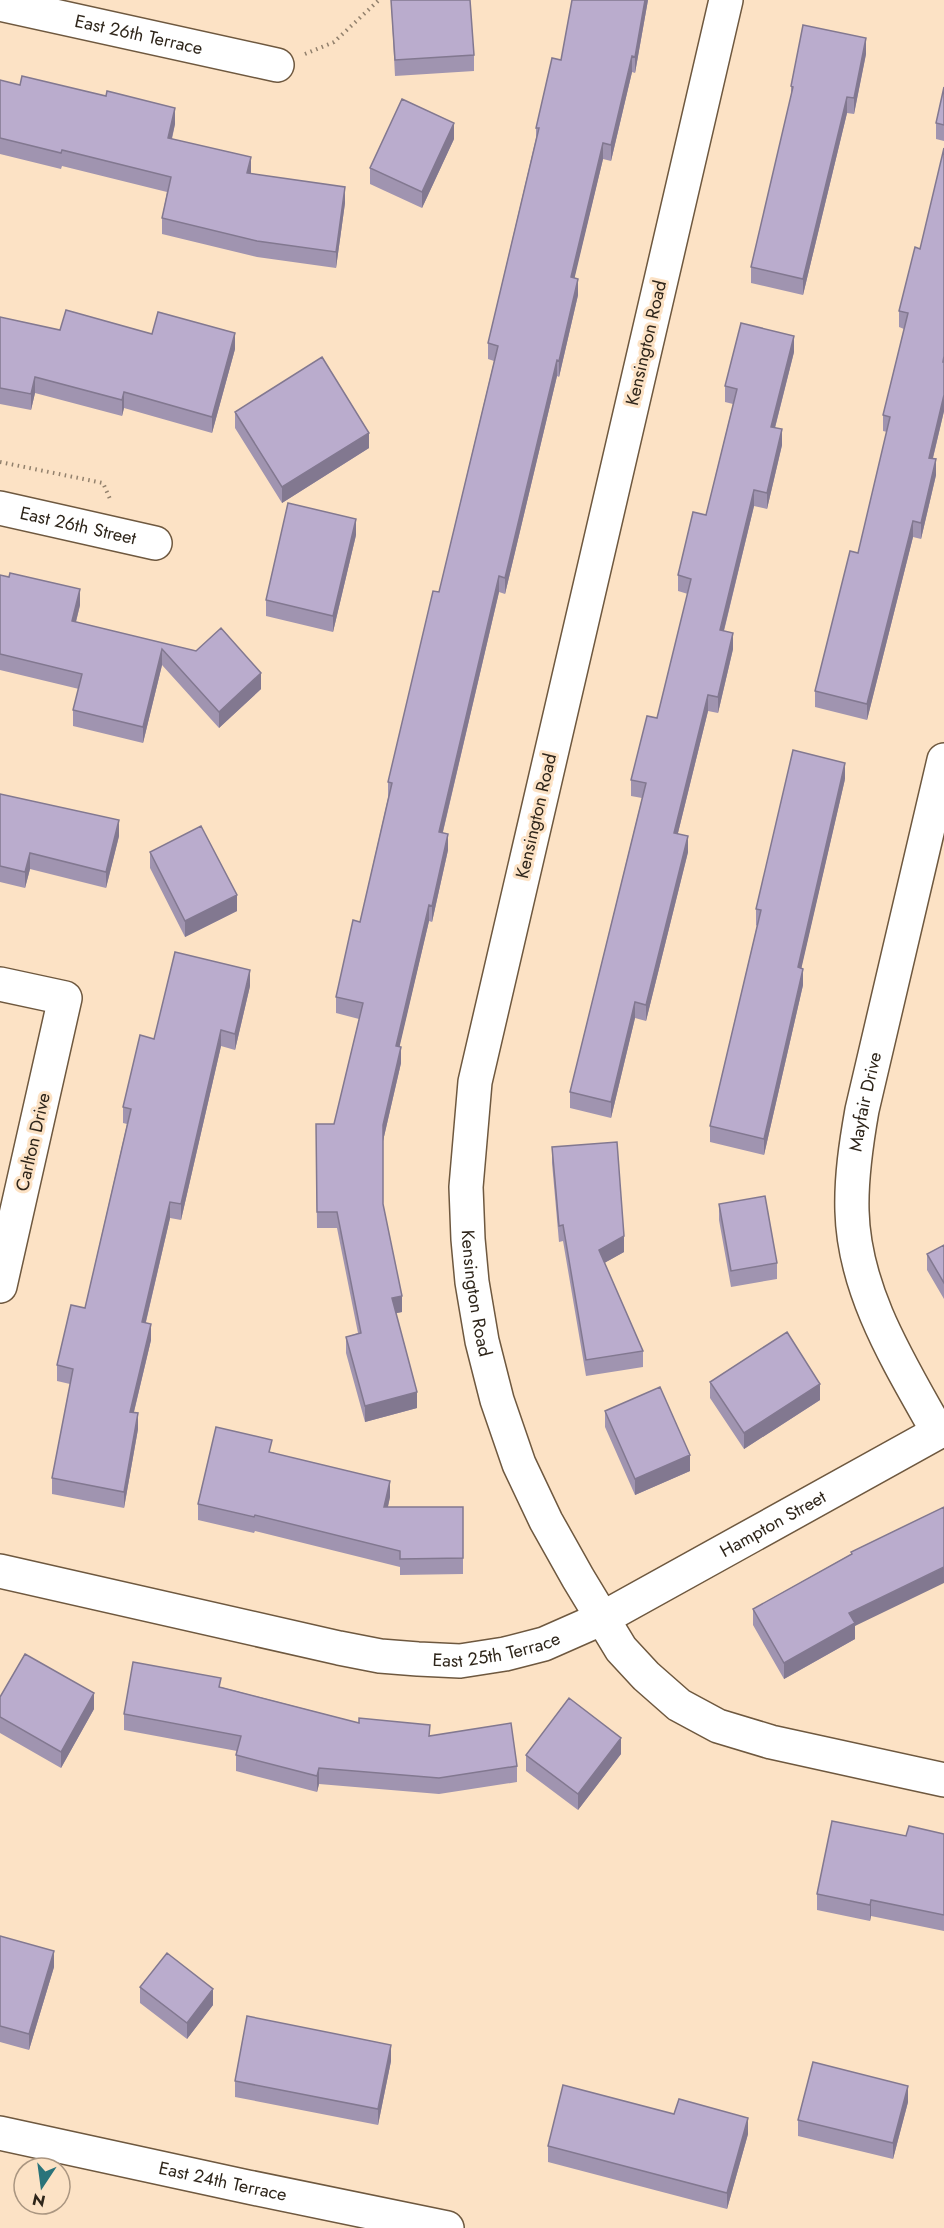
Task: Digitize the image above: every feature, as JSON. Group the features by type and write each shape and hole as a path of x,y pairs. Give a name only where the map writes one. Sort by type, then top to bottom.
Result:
{"street":[{"name":"Kensington Road","path":"603,1618 546,1521 519,1464 497,1400 482,1341 472,1282 466,1187 469,1135 475,1082 487,1028 726,0"},
{"name":"East 26th Terrace","path":"0,4 277,65"},
{"name":"East 26th Street","path":"0,508 144,540"},
{"name":"Mayfair Drive","path":"941,1431 893,1353 875,1311 859,1263 852,1213 852,1166 862,1110 944,760"},
{"name":"Carlton Drive","path":"0,984 65,998 0,1286"},
{"name":"Hampton Street","path":"603,1618 941,1431"},
{"name":"East 25th Terrace","path":"0,1571 380,1656 460,1661 504,1654 544,1644 603,1618"},
{"path":"603,1618 621,1648 646,1676 680,1705 718,1726 771,1742 944,1780"},
{"name":"East 24th Terrace","path":"0,2133 447,2228"}],"path":[{"path":"0,462 103,483 115,509 144,540"}],"building":[{"path":"391,0 470,0 474,55 395,60"},
{"path":"572,0 645,0 635,57 632,56 611,145 603,143 571,277 578,279 559,361 557,360 505,578 499,576 439,832 448,834 396,1046 401,1047 383,1125 383,1204 402,1296 392,1298 417,1392 365,1406 346,1337 361,1333 337,1212 317,1212 316,1124 334,1124 363,1003 336,997 353,920 360,922 392,783 388,782 433,591 439,592 498,346 488,343 539,128 536,128 552,58 561,60"},
{"path":"803,25 866,38 854,98 847,97 803,279 751,267 793,87 791,86"},
{"path":"22,76 106,96 107,91 175,108 168,138 251,157 247,173 345,187 336,252 257,241 162,218 171,177 62,150 61,153 0,138 0,80 20,85"},
{"path":"944,87 944,125 936,123"},
{"path":"402,99 454,123 422,192 370,168"},
{"path":"944,148 944,395 929,458 936,459 921,523 913,521 867,704 815,691 850,551 858,553 890,417 883,415 908,313 899,311 915,247 920,249"},
{"path":"66,310 152,334 158,312 235,333 212,417 124,392 122,400 35,377 31,394 0,388 0,317 60,330"},
{"path":"741,323 794,336 771,427 782,429 767,493 754,490 720,630 733,633 718,697 708,695 674,833 688,836 646,1005 635,1002 611,1102 570,1092 646,783 631,780 647,716 657,718 691,579 678,575 693,512 706,515 737,389 725,386"},
{"path":"322,357 369,433 282,487 235,412"},
{"path":"288,503 356,519 333,616 266,600"},
{"path":"10,573 80,589 72,621 196,651 221,628 261,673 219,712 162,649 143,727 73,710 82,674 0,654 0,575 9,577"},
{"path":"793,750 845,763 798,967 803,969 764,1139 710,1126 761,910 756,909"},
{"path":"0,794 119,820 106,872 30,853 25,872 0,866"},
{"path":"201,826 237,895 185,921 150,852"},
{"path":"175,952 250,970 235,1034 221,1030 181,1204 170,1202 142,1322 151,1324 130,1412 138,1413 124,1492 52,1478 73,1369 57,1365 71,1305 85,1308 131,1109 123,1107 140,1035 154,1039"},
{"path":"617,1142 624,1236 599,1250 643,1351 586,1360 563,1225 559,1226 552,1147"},
{"path":"765,1196 777,1263 731,1271 719,1204"},
{"path":"944,1245 944,1283 927,1254"},
{"path":"787,1332 820,1384 744,1433 710,1382"},
{"path":"660,1387 690,1455 635,1479 605,1411"},
{"path":"216,1427 272,1440 269,1452 390,1481 384,1507 463,1507 463,1558 400,1559 400,1551 255,1515 254,1517 198,1504"},
{"path":"944,1507 944,1567 849,1613 855,1623 784,1663 753,1609 852,1554 851,1552"},
{"path":"25,1654 94,1693 61,1752 0,1717 0,1697"},
{"path":"133,1662 221,1678 219,1687 359,1723 359,1718 430,1725 429,1736 511,1723 517,1766 439,1778 319,1768 317,1776 236,1755 241,1736 124,1714"},
{"path":"569,1698 621,1738 578,1794 526,1755"},
{"path":"832,1821 906,1836 909,1826 944,1834 944,1915 871,1900 870,1905 817,1894"},
{"path":"0,1936 54,1951 29,2034 0,2026"},
{"path":"167,1953 213,1989 187,2023 140,1987"},
{"path":"247,2016 391,2045 378,2109 235,2081"},
{"path":"813,2062 908,2086 893,2143 798,2120"},
{"path":"563,2085 674,2114 679,2099 748,2118 727,2193 548,2146"}]}
